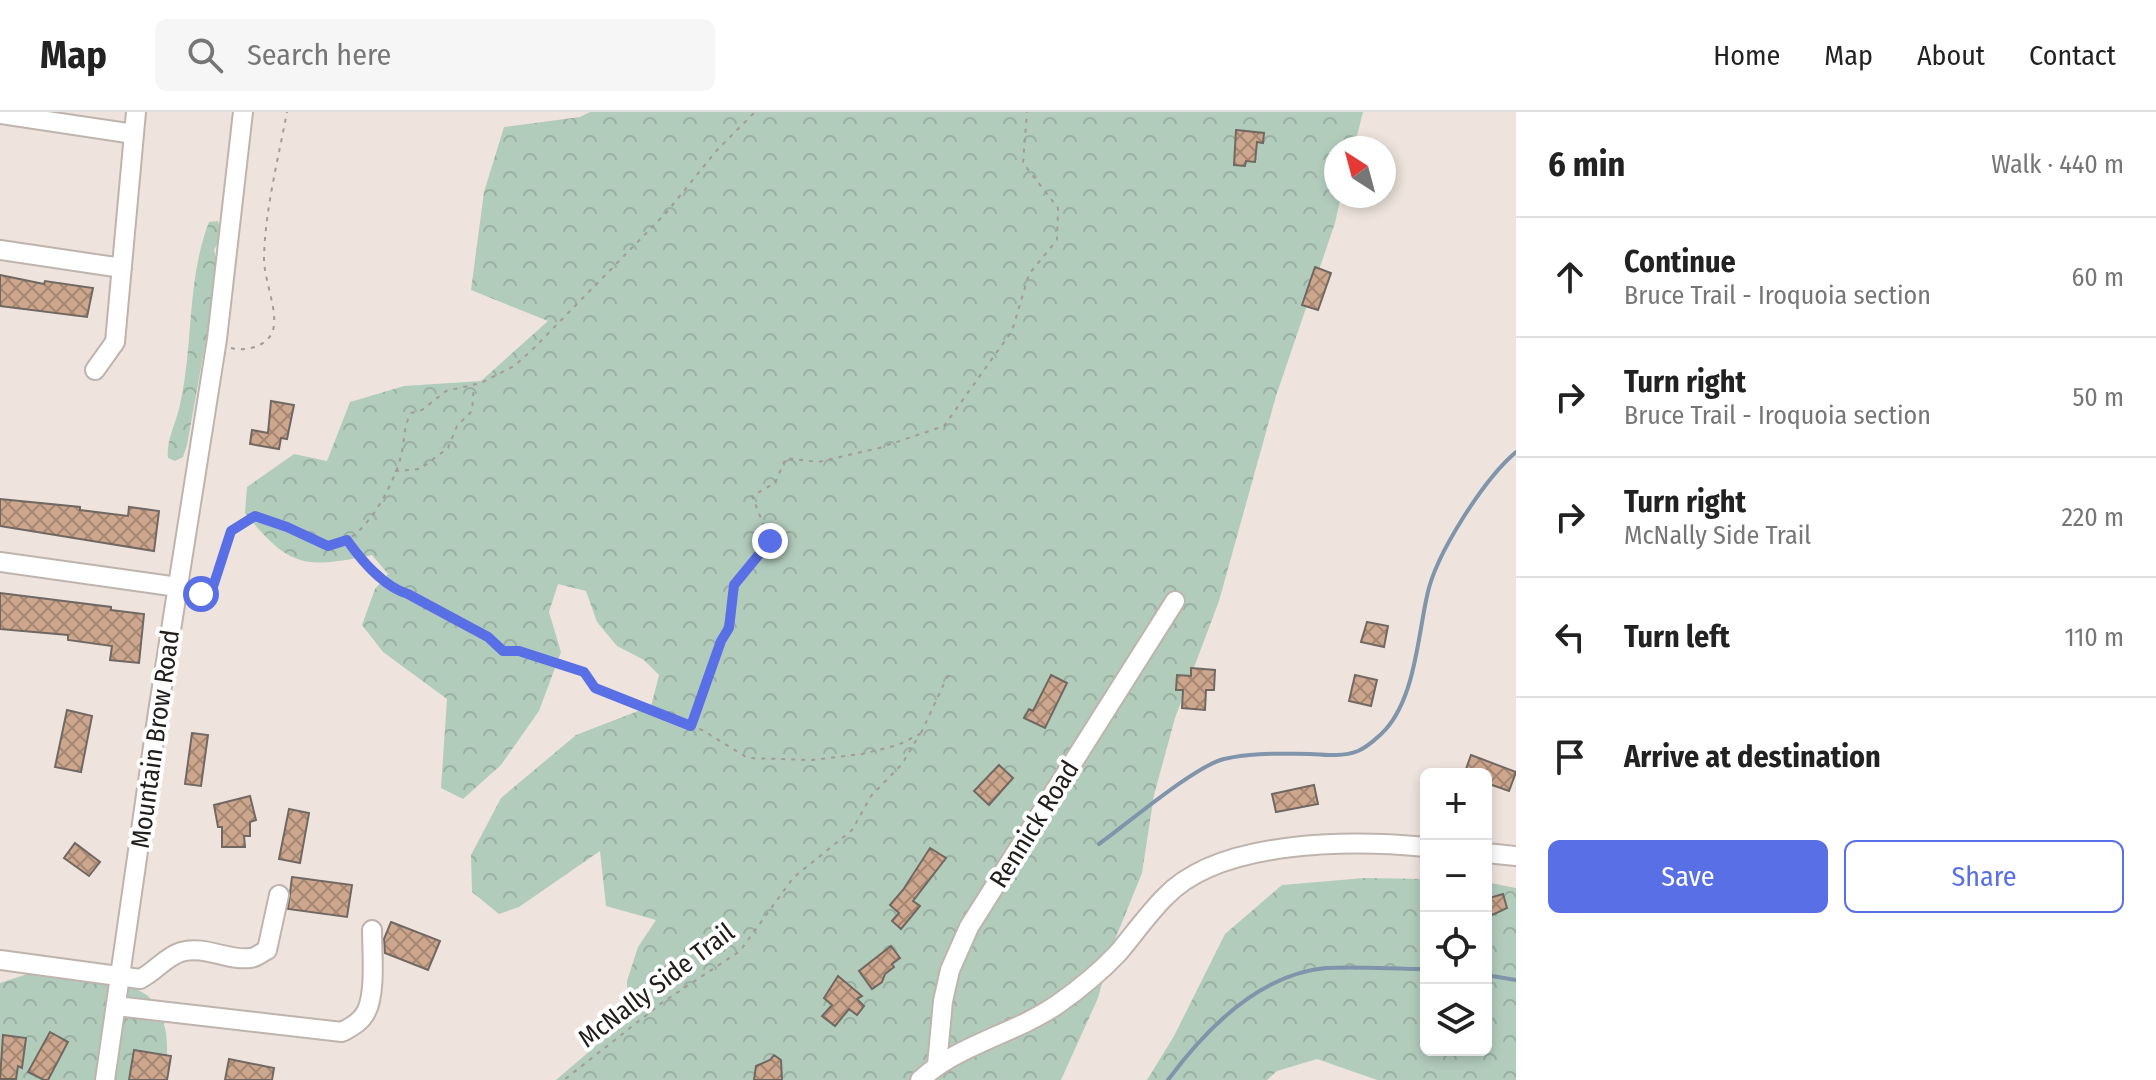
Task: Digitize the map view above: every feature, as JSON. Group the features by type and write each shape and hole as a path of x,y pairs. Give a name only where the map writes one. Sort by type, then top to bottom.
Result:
{"street":[{"path":"95,370 115,342 136,112"},
{"name":"Mountain Brow Road","path":"105,1080 217,339 243,112"},
{"path":"0,114 134,134"},
{"path":"0,250 122,268"},
{"path":"0,562 178,587"},
{"name":"Rennick Road","path":"937,1065 943,1001 950,970 969,927 1175,601"},
{"path":"920,1080 937,1065 1057,1005 1115,956 1167,895 1206,868 1263,851 1309,846 1420,847"},
{"path":"1492,854 1516,856"},
{"path":"0,960 140,979 155,972 167,959 181,952 198,949 252,959 267,950 279,895"},
{"path":"116,1006 342,1032 356,1024 366,1012 370,996 372,930"}],"path":[{"path":"217,339 243,351 268,339 274,326 264,261 266,230 287,112"},
{"path":"201,594 210,596 231,531 255,516 328,546 347,540 378,508 400,459 405,424 411,413 422,410 446,391 474,385 503,372 522,358 666,213 717,150 755,112"},
{"path":"691,726 721,641 729,628 734,585 770,541 752,496 775,483 786,458 818,462 879,448 944,426 1012,331 1029,274 1057,240 1058,208 1023,163 1027,112"},
{"path":"395,471 420,469 448,448 457,426 472,411 474,385"},
{"path":"347,540 394,590 408,594 488,637 503,651 519,651 584,672 595,688 691,726 748,758 812,760 862,754 898,745 920,734"},
{"name":"McNally Side Trail","path":"564,1080 663,1002 740,951 793,878 852,830 871,796 902,764 949,673"}],"green space":[{"path":"590,112 1363,112 1357,136 1324,136 1324,208 1338,208 1335,223 1276,396 1219,601 1175,718 1154,795 1142,873 1112,947 1098,998 1061,1080 556,1080 613,1031 627,1004 627,981 638,947 656,920 606,906 600,851 519,907 499,914 472,892 471,855 501,798 576,735 651,706 659,675 644,660 617,646 597,622 586,591 558,584 549,612 561,652 539,711 501,765 463,799 441,788 447,699 383,652 362,625 375,589 388,574 372,555 330,562 300,560 274,545 245,513 247,487 294,454 327,461 350,402 404,386 481,381 548,321 471,290 484,192 504,127 580,117"},
{"path":"218,221 222,235 214,250 218,265 215,290 187,445 183,457 175,461 168,458 168,445 184,386 197,268 209,222"},
{"path":"1364,878 1420,879 1420,1056 1492,1056 1492,883 1516,888 1516,1080 1377,1080 1317,1059 1277,1071 1267,1080 1147,1080 1174,1036 1225,934 1282,885"},
{"path":"52,966 118,983 148,996 161,1015 166,1036 167,1059 163,1080 0,1080 0,983"}],"building":[{"path":"1236,130 1264,133 1263,143 1257,142 1255,162 1246,161 1245,166 1234,165"},
{"path":"1315,267 1331,273 1318,310 1302,305"},
{"path":"0,275 44,284 45,281 93,288 87,317 0,306"},
{"path":"271,401 294,405 287,439 281,438 279,449 250,444 252,430 268,433"},
{"path":"0,499 80,507 80,510 128,516 129,507 159,511 154,551 0,526"},
{"path":"0,593 144,614 139,663 110,660 112,646 68,640 68,635 0,629"},
{"path":"1367,622 1388,626 1384,647 1361,642"},
{"path":"1191,668 1215,670 1214,690 1206,690 1205,710 1182,708 1183,690 1176,690 1177,675 1191,676"},
{"path":"1051,675 1067,683 1045,728 1024,718 1029,709 1033,711"},
{"path":"1355,675 1377,680 1371,706 1349,701"},
{"path":"67,710 92,716 81,772 55,767"},
{"path":"192,733 208,735 201,786 185,784"},
{"path":"1471,755 1516,772 1509,791 1492,785 1492,768 1466,768"},
{"path":"999,765 1013,778 989,805 974,791"},
{"path":"1314,785 1318,804 1276,812 1272,794"},
{"path":"250,796 256,820 250,822 250,836 244,836 245,847 222,847 222,827 218,827 214,805"},
{"path":"289,809 309,813 300,863 279,859"},
{"path":"75,843 100,862 89,876 64,858"},
{"path":"930,848 946,858 913,901 920,906 901,929 892,921 899,913 890,905"},
{"path":"292,877 352,885 347,917 288,909"},
{"path":"1503,894 1507,908 1492,915 1492,897"},
{"path":"391,922 440,941 428,970 385,953 384,939"},
{"path":"891,946 900,958 892,964 894,967 885,974 882,982 872,989 859,971"},
{"path":"838,976 862,996 857,999 864,1006 857,1015 849,1009 835,1026 822,1016 832,1005 824,998"},
{"path":"50,1032 68,1042 48,1080 44,1080 28,1072"},
{"path":"3,1035 26,1038 22,1068 18,1066 16,1079 0,1079"},
{"path":"134,1050 171,1056 167,1080 129,1080"},
{"path":"774,1055 781,1060 782,1080 754,1080 756,1066"},
{"path":"229,1059 274,1068 272,1080 225,1080"}],"waterway":[{"path":"1099,844 1211,764 1256,754 1352,753 1380,735 1396,715 1409,683 1427,596 1440,560 1476,499 1516,452"},
{"path":"1168,1080 1217,1024 1257,993 1279,981 1302,972 1326,968 1420,969"},
{"path":"1492,976 1516,980"}],"route":[{"path":"201,594 210,596 231,531 255,516 328,546 347,540 394,590 408,594 488,637 503,651 519,651 584,672 595,688 691,726 721,641 729,628 734,585 770,541"}]}
